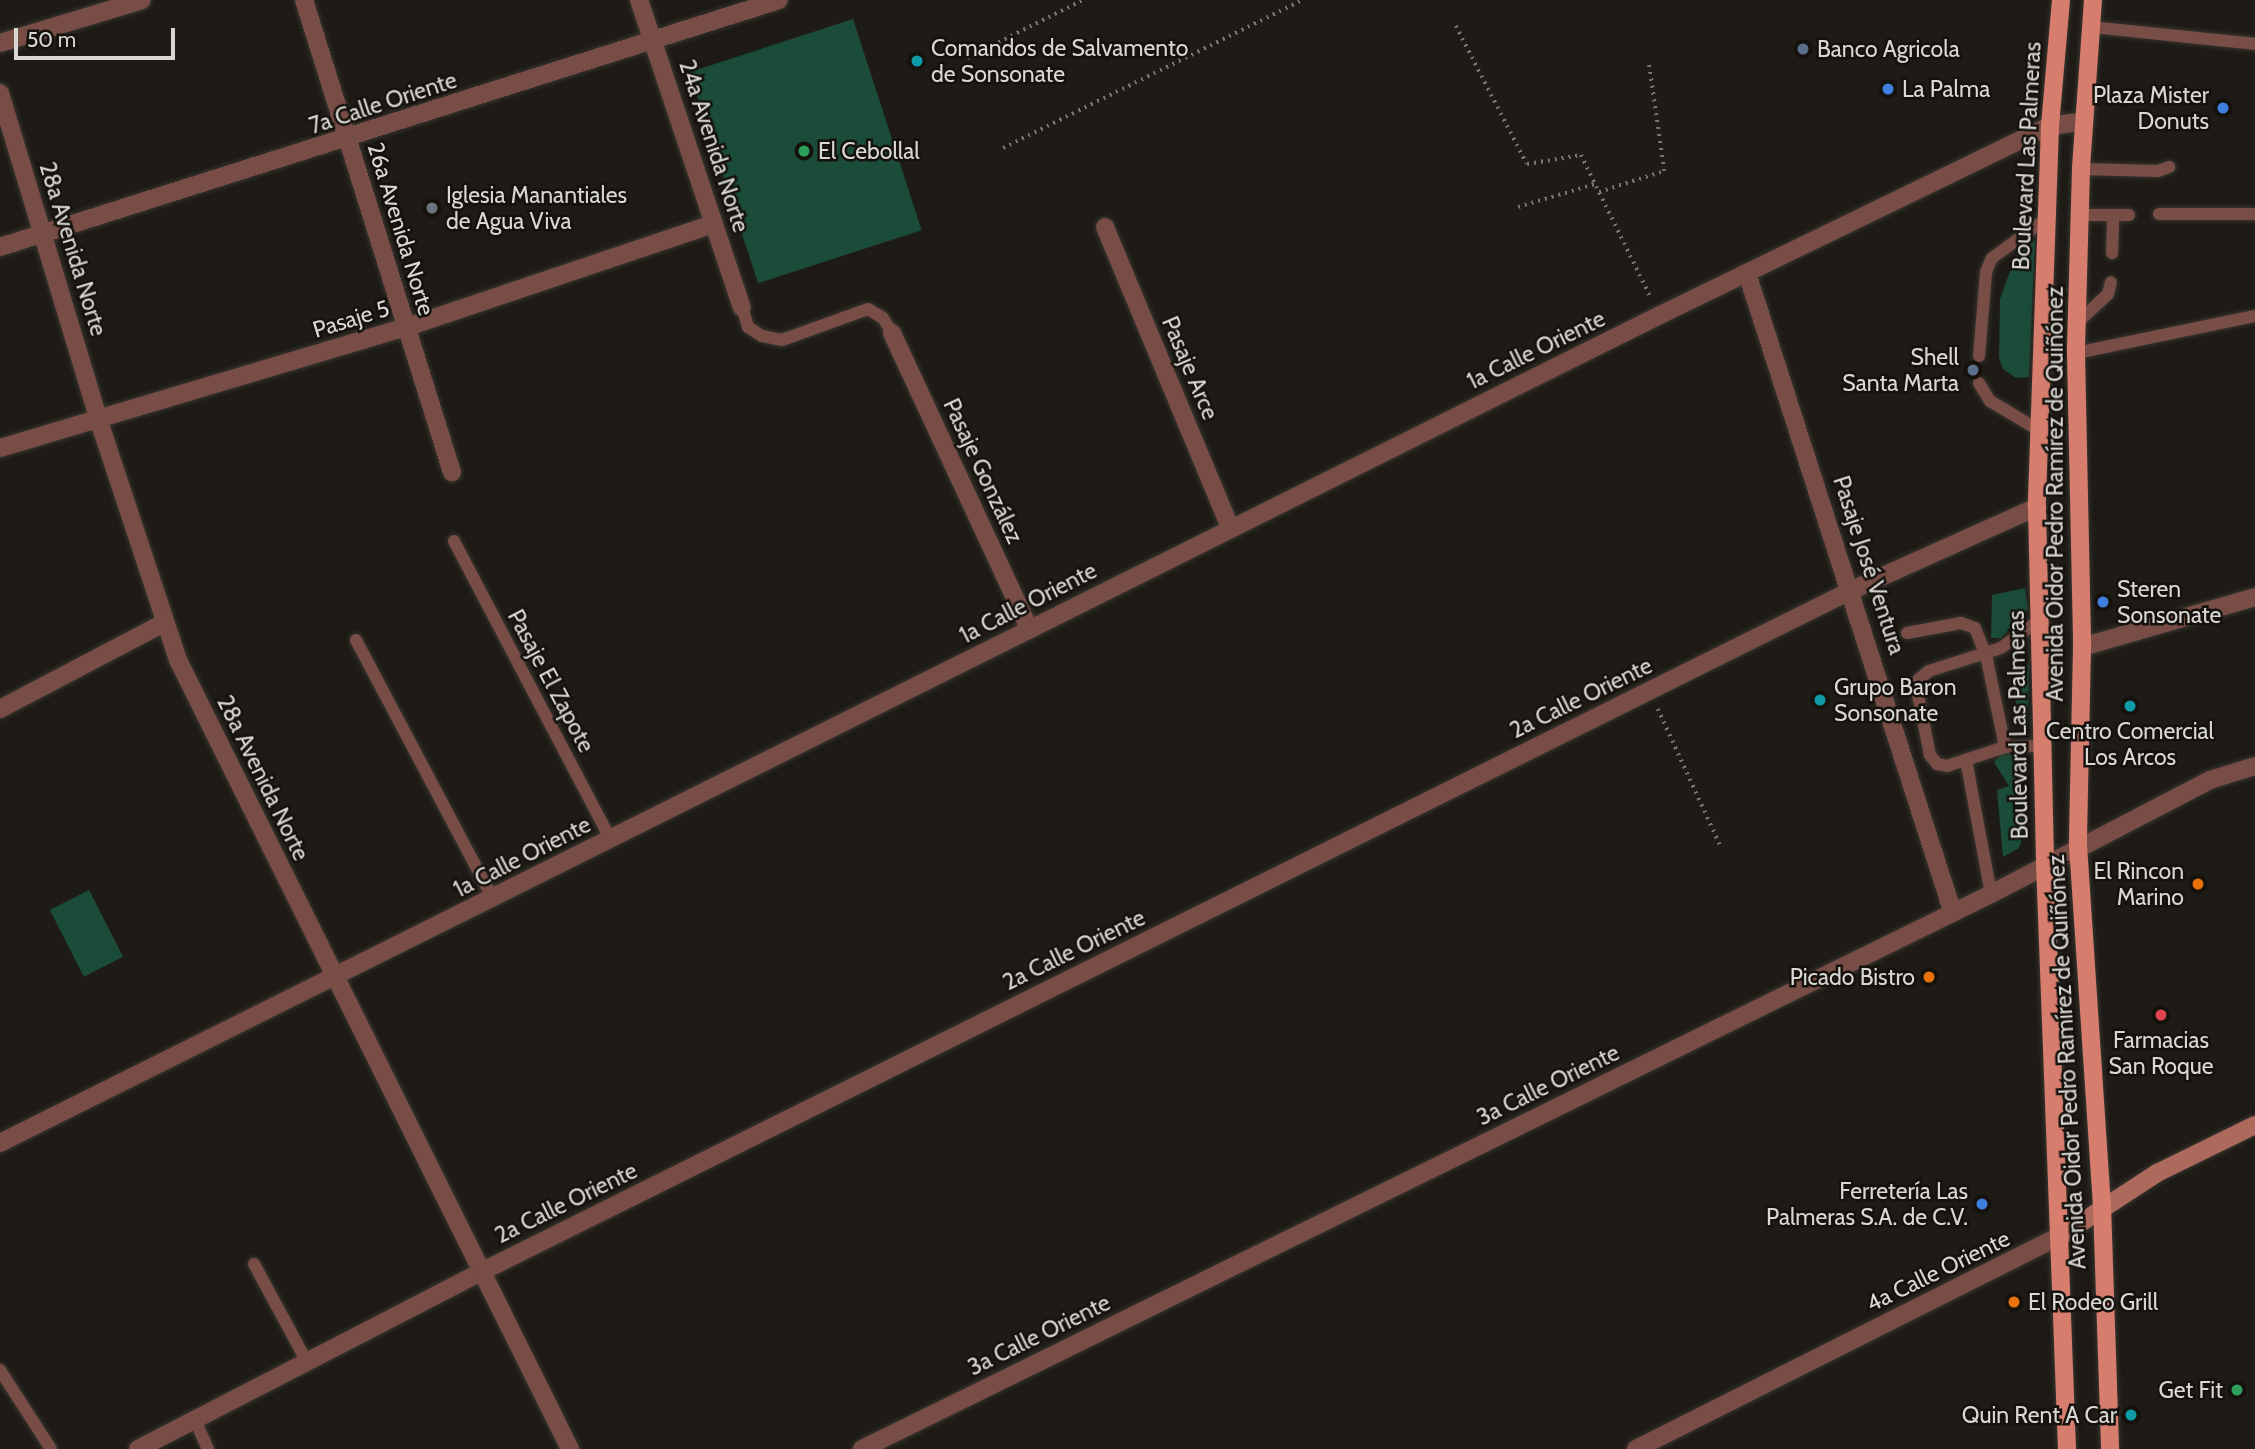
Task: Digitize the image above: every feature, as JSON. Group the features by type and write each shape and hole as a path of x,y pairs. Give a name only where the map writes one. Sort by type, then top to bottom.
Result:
{"main road":[{"name":"Boulevard Las Palmeras","path":"2061,0 2050,126 2037,429 2037,507 2045,863 2062,1235 2067,1449"},
{"name":"Avenida Oidor Pedro Ramírez de Quiñónez","path":"2093,0 2081,169 2076,353 2082,647 2078,845 2102,1205 2110,1449"}],"street":[{"path":"0,43 142,0"},
{"name":"26a Avenida Norte","path":"303,0 452,472"},
{"name":"24a Avenida Norte","path":"639,0 742,307"},
{"name":"7a Calle Oriente","path":"0,247 348,141 779,0"},
{"name":"28a Avenida Norte","path":"0,93 99,421 164,623 333,980 484,1271 570,1449"},
{"name":"1a Calle Oriente","path":"0,1143 333,980 1230,528 1660,315 2050,126 2084,121"},
{"name":"Pasaje 5","path":"0,448 99,421 407,327 713,224"},
{"name":"Pasaje Arce","path":"1105,227 1230,528"},
{"name":"Pasaje José Ventura","path":"1747,274 1853,590 1953,913"},
{"name":"Pasaje González","path":"892,333 1030,630"},
{"name":"2a Calle Oriente","path":"138,1449 484,1271 1853,590 2037,507"},
{"path":"2082,647 2255,597"},
{"path":"0,709 164,623"},
{"name":"3a Calle Oriente","path":"862,1449 1953,913 2078,845 2210,780 2255,766"},
{"name":"4a Calle Oriente","path":"1636,1449 2062,1235 2102,1205 2255,1125"}],"lane":[{"path":"2091,27 2255,44"},
{"path":"2081,169 2158,171 2169,167"},
{"path":"2159,214 2255,214"},
{"path":"2079,215 2129,215"},
{"path":"2112,253 2113,215"},
{"path":"1979,356 1986,272 1992,258 2047,218"},
{"path":"2077,323 2108,294 2111,282"},
{"path":"742,307 748,327 762,336 782,340 868,309 883,318 892,333"},
{"path":"2076,353 2255,316"},
{"path":"1979,383 1990,401 2037,429"},
{"name":"Pasaje El Zapote","path":"454,541 611,840"},
{"path":"2041,619 1986,655 1929,671 1919,679 1917,690 1937,764 1966,760 2005,747 2042,746"},
{"path":"1907,633 1961,623 1975,628 1986,655 2005,747"},
{"path":"356,640 493,899"},
{"path":"1966,760 1991,894"},
{"path":"254,1264 307,1362"},
{"path":"0,1370 51,1449"},
{"path":"195,1420 208,1449"}],"path":[{"path":"967,58 1083,0"},
{"path":"1003,148 1302,0"},
{"path":"1456,26 1527,164 1581,155 1660,315"},
{"path":"1599,192 1664,171 1649,65"},
{"path":"1518,207 1595,184"},
{"path":"1650,691 1720,845"}],"green space":[{"name":"El Cebollal","path":"853,19 922,230 758,283 689,72"},
{"path":"2035,240 2029,377 2016,378 2003,369 1999,357 2000,299 2015,257"},
{"path":"2025,588 2028,609 2001,638 1991,638 1992,595"},
{"path":"2029,662 2028,728 2017,723 2015,679"},
{"path":"2005,749 2027,757 2026,828 2019,848 2003,857 1997,790 2009,786 1994,762"},
{"path":"89,890 123,957 84,977 50,910"}],"place":[{"name":"Banco Agricola","path":"1803,49"},
{"name":"Comandos de Salvamento de Sonsonate","path":"917,61"},
{"name":"La Palma","path":"1888,89"},
{"name":"Plaza Mister Donuts","path":"2223,108"},
{"name":"El Cebollal","path":"804,151"},
{"name":"Iglesia Manantiales de Agua Viva","path":"432,208"},
{"name":"Shell Santa Marta","path":"1973,370"},
{"name":"Steren Sonsonate","path":"2103,602"},
{"name":"Grupo Baron Sonsonate","path":"1820,700"},
{"name":"Centro Comercial Los Arcos","path":"2130,706"},
{"name":"El Rincon Marino","path":"2198,884"},
{"name":"Picado Bistro","path":"1929,977"},
{"name":"Farmacias San Roque","path":"2161,1015"},
{"name":"Ferretería Las Palmeras S.A. de C.V.","path":"1982,1204"},
{"name":"El Rodeo Grill","path":"2014,1302"},
{"name":"Get Fit","path":"2237,1390"},
{"name":"Quin Rent A Car","path":"2131,1415"}]}
